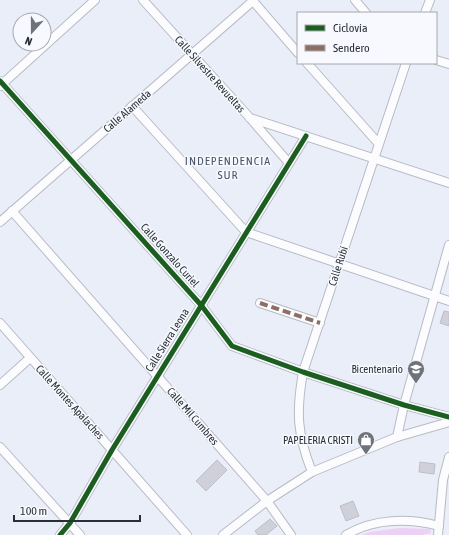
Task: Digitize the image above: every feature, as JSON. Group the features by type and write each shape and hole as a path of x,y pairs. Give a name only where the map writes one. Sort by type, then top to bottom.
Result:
{"street":[{"path":"1,83 95,0"},
{"name":"Calle Silvestre Revueltas","path":"143,0 250,118 449,183"},
{"path":"253,0 297,51"},
{"name":"Calle Alameda","path":"0,222 253,0"},
{"path":"355,0 365,12"},
{"path":"425,12 430,0"},
{"path":"437,60 449,64"},
{"path":"308,64 379,144"},
{"name":"Calle Rubí","path":"312,472 302,448 298,421 298,397 303,372 406,64"},
{"name":"Calle Gonzalo Curiel","path":"1,83 201,305 232,346 303,372 404,405 449,417"},
{"path":"132,106 246,232 449,301"},
{"path":"250,118 289,163"},
{"name":"Calle Sierra Leona","path":"60,535 70,523 112,450 306,136"},
{"name":"Calle Mil Cumbres","path":"12,211 158,375 267,501 291,535"},
{"path":"397,437 404,405 449,245"},
{"path":"260,303 320,323"},
{"name":"Calle Montes Apalaches","path":"0,323 187,535"},
{"path":"0,385 30,358"},
{"path":"223,535 267,501 312,472 397,437 449,422"},
{"path":"0,446 80,535"},
{"path":"438,535 449,457"},
{"path":"346,535 365,527 398,520 416,520 439,526"}],"shaded area":[{"path":"400,528 430,529 431,533 422,535 362,535 369,532"}],"building":[{"path":"444,311 449,312 449,326 440,323"},
{"path":"217,460 227,470 206,491 196,481"},
{"path":"420,462 435,464 434,474 419,472"},
{"path":"353,501 359,516 346,521 340,506"},
{"path":"270,519 277,526 266,535 258,535 255,531"}],"marked path":[{"path":"260,303 320,323"}],"cycle path":[{"path":"0,81 201,305 232,346 303,372 404,405 449,417"},
{"path":"60,535 70,523 112,450 306,136"}],"place":[{"name":"Bicentenario","path":"416,384"},
{"name":"PAPELERIA CRISTI","path":"366,455"}],"district":[{"name":"INDEPENDENCIA SUR","path":"228,168"}]}
